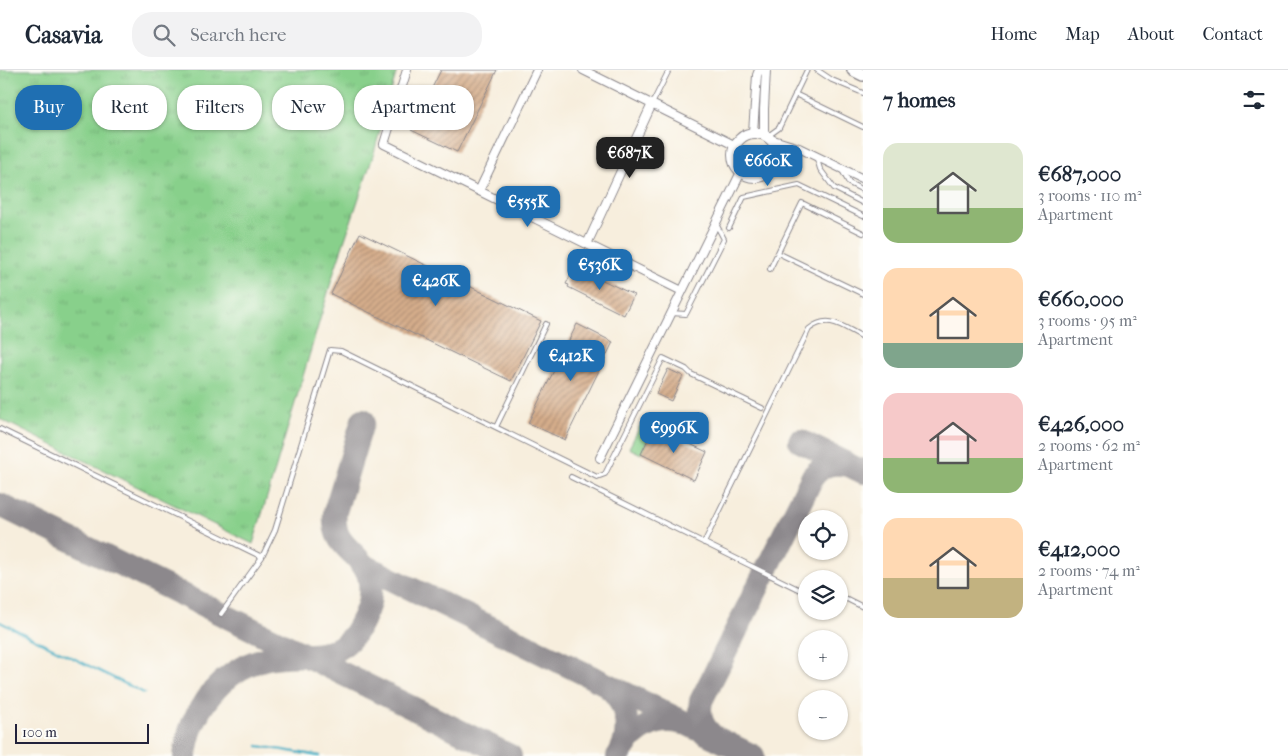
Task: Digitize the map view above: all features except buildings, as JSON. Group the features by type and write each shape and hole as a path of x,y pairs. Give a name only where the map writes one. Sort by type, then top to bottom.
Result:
{"street":[{"path":"407,70 384,144 682,291"},
{"path":"478,190 537,70"},
{"path":"584,70 734,145"},
{"path":"752,132 759,70"},
{"path":"766,70 764,109 767,136 775,144 777,151 775,165 763,176 756,177 748,176 736,167 732,152 734,145 745,134 752,132 767,136 799,148 863,179"},
{"path":"587,244 652,104"},
{"path":"777,158 799,148"},
{"path":"600,458 741,172"}],"lane":[{"path":"652,104 669,70"},
{"path":"767,136 779,128 807,70"},
{"path":"817,70 832,80 863,94"},
{"path":"795,94 863,127"},
{"path":"816,156 820,169 834,188 863,203"},
{"path":"841,168 849,183 863,190"},
{"path":"729,228 744,197 799,185 863,216"},
{"path":"770,269 802,203 863,233"},
{"path":"671,314 686,314 724,238 716,224"},
{"path":"778,253 863,294"},
{"path":"704,543 809,329 818,322 830,321 863,337"},
{"path":"496,427 546,324"},
{"path":"221,614 262,557 276,530 330,350 340,351 597,477 605,474 663,358 686,369 691,374 762,408"},
{"path":"0,428 262,557"},
{"path":"576,480 582,469"},
{"path":"571,477 798,589"},
{"path":"848,600 863,607"}],"green space":[{"path":"0,70 397,70 393,85 354,85 354,130 380,130 335,269 253,544 0,419"},
{"path":"641,424 653,429 641,454 629,448"}],"waterway":[{"path":"0,622 144,693"},
{"path":"258,746 320,756"}],"taxiway":[{"path":"185,756 193,724 200,709 221,683 248,665 264,659 313,655 336,650 355,633 365,615 369,603 369,577 366,569 336,532 335,523 335,512 363,420"},
{"path":"800,441 863,472"},
{"path":"714,737 706,729 702,721 700,712 701,701 813,476 829,465 848,465"},
{"path":"0,505 510,756"},
{"path":"361,564 753,756"},
{"path":"606,685 619,700 626,718 626,738 618,756"},
{"path":"622,750 633,736 648,726 664,721 682,723"}]}
